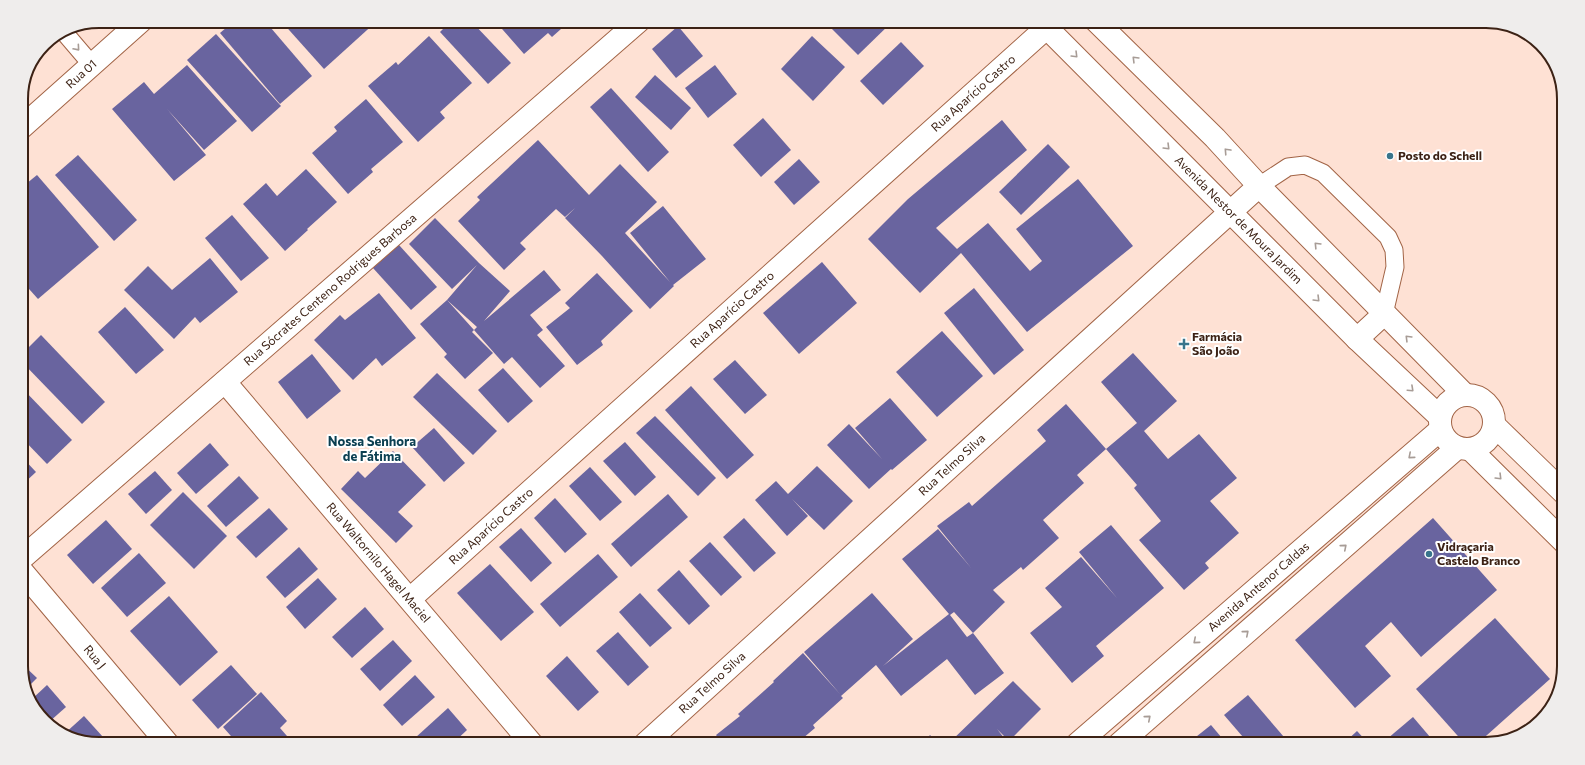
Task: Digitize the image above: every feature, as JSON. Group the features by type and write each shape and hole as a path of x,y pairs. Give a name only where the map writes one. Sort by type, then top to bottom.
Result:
{"street":[{"name":"Rua 01","path":"28,121 133,28"},
{"name":"Rua Sócrates Centeno Rodrigues Barbosa","path":"28,553 631,28"},
{"name":"Rua Aparício Castro","path":"410,599 1041,28"},
{"name":"Avenida Nestor de Moura Jardim","path":"1052,28 1440,423"},
{"path":"1103,28 1214,138 1384,314 1465,395"},
{"name":"Rua Telmo Silva","path":"653,737 1259,186"},
{"path":"1357,339 1384,314"},
{"name":"Rua Waltornilo Hagel Maciel","path":"225,382 526,737"},
{"path":"1127,737 1464,449 1484,444 1489,439 1494,425 1493,416 1489,407 1483,400 1474,396 1465,395 1451,400 1446,404 1440,423 1444,438 1450,444 1464,449 1557,535"},
{"name":"Avenida Antenor Caldas","path":"1085,737 1440,423"},
{"path":"1494,425 1557,485"},
{"name":"Rua J","path":"28,578 162,737"}],"lane":[{"path":"67,35 92,65"},
{"path":"1259,186 1288,167 1305,165 1323,173 1388,237 1394,250 1395,267 1384,314"}],"building":[{"path":"226,28 271,28 312,76 280,104 220,33"},
{"path":"287,28 369,28 324,69"},
{"path":"444,28 478,28 511,63 488,84 440,32"},
{"path":"501,28 562,28 552,37 548,33 524,54"},
{"path":"676,28 680,28 703,56 676,78 652,49"},
{"path":"831,28 886,28 858,55"},
{"path":"216,34 281,106 252,132 187,60"},
{"path":"429,36 472,83 440,112 445,118 418,142 368,86 396,62 398,65"},
{"path":"812,36 845,67 813,101 781,69"},
{"path":"901,42 924,66 883,105 860,81"},
{"path":"187,65 237,121 204,150 167,109 206,155 174,181 112,109 144,82 154,94"},
{"path":"715,65 737,94 708,118 685,88"},
{"path":"655,75 691,108 671,130 635,97"},
{"path":"611,88 669,152 648,172 590,107"},
{"path":"366,99 403,142 371,169 373,172 348,194 312,153 337,131 334,127"},
{"path":"763,118 791,150 761,177 733,145"},
{"path":"1002,120 1027,150 936,228 957,249 988,223 1030,271 1042,261 1016,229 1078,179 1133,246 1027,332 961,253 920,293 868,239 908,199"},
{"path":"538,140 589,195 620,164 657,202 625,233 670,282 630,233 663,206 706,259 673,285 674,286 650,309 565,218 575,208 565,217 556,209 520,243 526,249 504,270 458,221 480,200 477,197"},
{"path":"1048,144 1070,167 1021,215 999,192"},
{"path":"78,155 137,220 114,241 55,175"},
{"path":"799,159 820,182 794,205 774,182"},
{"path":"306,169 337,202 285,251 243,204 266,183 277,196"},
{"path":"37,175 99,247 38,299 28,288 28,182"},
{"path":"232,215 269,258 241,281 205,238"},
{"path":"435,218 479,263 510,291 484,321 544,270 561,290 530,315 543,330 537,335 565,366 540,388 512,357 504,364 474,330 477,327 447,300 477,265 452,289 409,244"},
{"path":"399,245 437,287 411,310 373,268"},
{"path":"210,258 238,292 200,323 195,317 174,339 124,290 148,266 172,290"},
{"path":"822,262 857,303 799,354 763,313"},
{"path":"597,273 633,311 601,341 603,345 577,365 546,327 570,308 565,303"},
{"path":"974,288 1024,350 994,375 944,313"},
{"path":"379,293 416,338 382,366 376,358 353,380 314,340 340,315 345,320"},
{"path":"447,300 474,330 472,332 493,353 465,379 444,357 447,354 420,324"},
{"path":"125,307 164,350 136,374 98,332"},
{"path":"942,331 983,376 937,417 896,372"},
{"path":"41,335 105,402 82,424 28,368 28,348"},
{"path":"1133,353 1177,401 1144,431 1168,459 1199,434 1237,478 1210,501 1239,533 1205,563 1209,568 1184,590 1139,540 1161,521 1134,488 1137,485 1106,449 1137,423 1101,382"},
{"path":"312,354 341,391 307,419 278,382"},
{"path":"735,360 767,395 745,414 713,379"},
{"path":"503,368 533,401 508,423 478,390"},
{"path":"437,373 497,431 473,455 413,397"},
{"path":"691,386 754,455 727,479 665,410"},
{"path":"28,394 72,440 47,464 28,444"},
{"path":"890,398 927,440 869,489 827,445 849,424 882,459 855,428"},
{"path":"1066,404 1106,449 1077,475 1084,483 1043,520 1059,538 1023,570 1021,567 993,590 1005,602 973,633 1004,673 975,695 947,659 901,696 876,665 841,696 843,698 813,725 815,728 804,737 718,737 716,735 740,716 738,714 774,682 773,681 803,653 840,694 804,652 872,593 913,639 883,666 949,614 902,559 938,529 972,569 937,526 969,502 972,506 1046,441 1037,430","holes":["954,612 973,633 967,637 950,615"]},
{"path":"655,416 716,478 698,496 636,433"},
{"path":"434,428 465,463 444,482 412,447"},
{"path":"625,442 656,477 635,496 603,461"},
{"path":"210,443 229,465 196,494 177,473"},
{"path":"393,451 426,485 398,512 413,526 396,543 341,489 358,471 365,478"},
{"path":"28,463 36,472 28,479"},
{"path":"817,466 853,501 824,530 792,499 808,516 787,536 755,500 776,481 788,494"},
{"path":"590,467 622,502 600,521 569,486"},
{"path":"155,471 172,490 146,514 128,494"},
{"path":"239,476 259,498 226,527 207,506"},
{"path":"183,492 227,536 194,569 150,525"},
{"path":"668,494 688,517 631,567 611,544"},
{"path":"555,498 587,534 565,553 534,518"},
{"path":"269,508 288,529 256,558 236,537"},
{"path":"744,518 776,553 754,572 723,537"},
{"name":"Vidraçaria Castelo Branco","path":"1433,518 1497,590 1421,657 1391,622 1365,646 1391,676 1355,708 1295,640"},
{"path":"106,520 132,549 93,584 67,555"},
{"path":"1111,525 1164,588 1096,646 1104,656 1072,683 1030,633 1062,607 1045,588 1081,557 1117,598 1079,552"},
{"path":"521,528 552,563 531,582 499,547"},
{"path":"710,542 742,577 721,596 689,561"},
{"path":"299,547 318,569 285,598 266,577"},
{"path":"139,553 166,583 127,617 101,588"},
{"path":"598,554 618,577 560,627 540,604"},
{"path":"490,564 534,612 501,641 457,593"},
{"path":"679,570 710,606 689,625 657,590"},
{"path":"318,578 337,599 305,629 286,607"},
{"path":"640,593 672,628 650,647 619,612"},
{"path":"169,596 218,652 180,686 130,631"},
{"path":"365,607 384,629 352,658 332,637"},
{"path":"1495,618 1550,679 1485,737 1459,737 1416,689"},
{"path":"618,632 649,667 628,686 596,651"},
{"path":"393,640 412,661 380,691 360,669"},
{"path":"567,656 599,692 578,711 546,676"},
{"path":"231,665 257,694 218,729 192,700"},
{"path":"28,670 37,678 30,684"},
{"path":"415,675 435,697 402,726 383,705"},
{"path":"1013,681 1041,709 1013,737 1005,737 997,729 1003,737 955,737"},
{"path":"47,685 66,707 52,719 35,696"},
{"path":"261,692 287,721 280,728 288,737 232,737 223,727"},
{"path":"1248,695 1284,737 1243,737 1224,715"},
{"path":"448,708 467,730 460,737 416,737"},
{"path":"84,716 103,737 81,735 68,730"},
{"path":"1413,717 1430,737 1389,737"},
{"path":"1211,725 1221,737 1196,737"},
{"path":"1357,731 1363,737 1351,737"}],"place":[{"name":"Posto do Schell","path":"1390,156"},
{"name":"Farmácia São João","path":"1184,344"},
{"name":"Vidraçaria Castelo Branco","path":"1429,554"}],"district":[{"name":"Nossa Senhora de Fátima","path":"372,448"}]}
